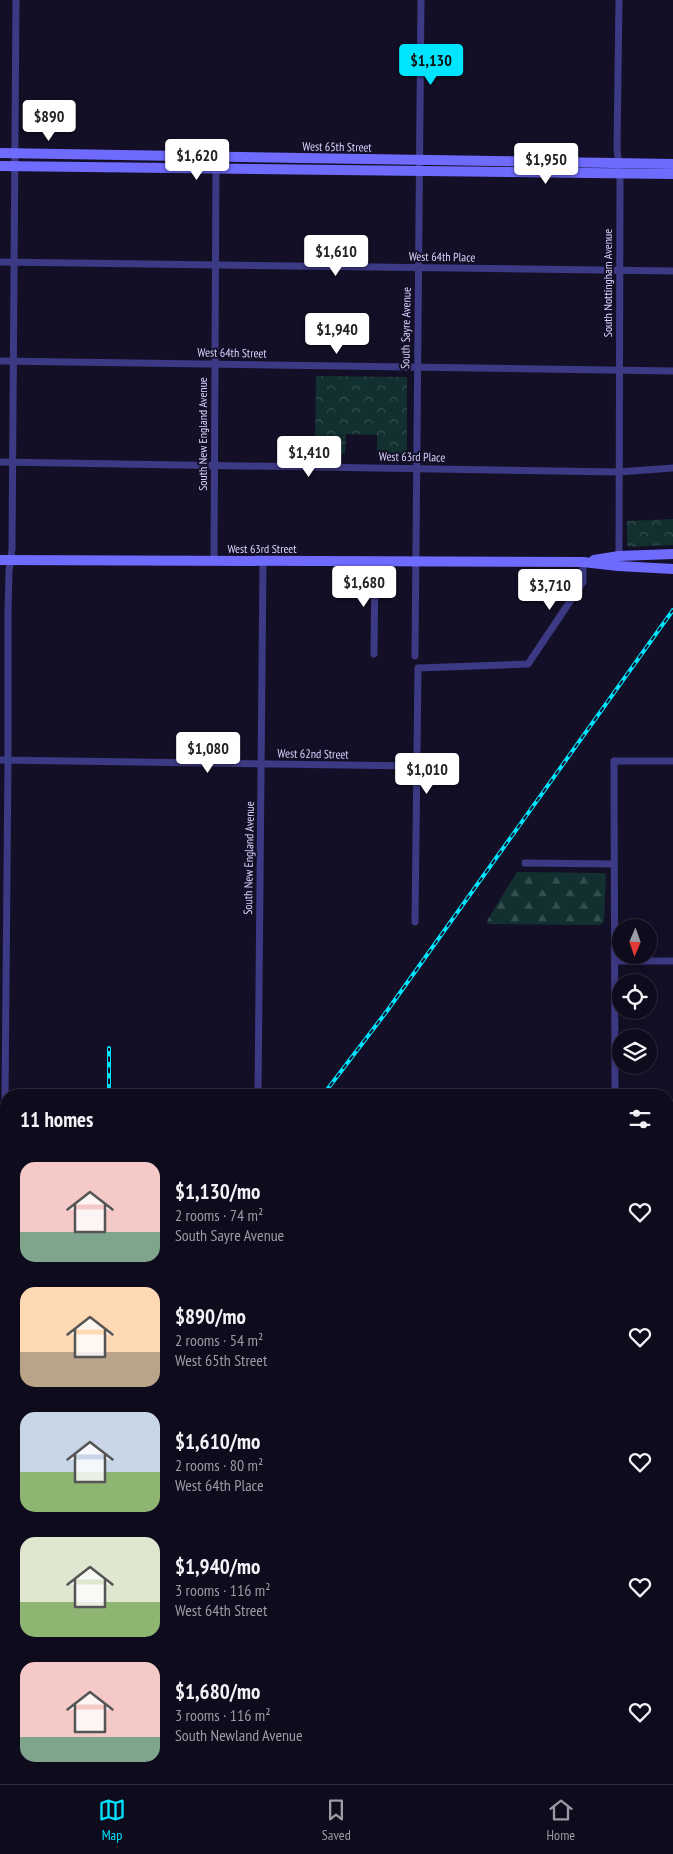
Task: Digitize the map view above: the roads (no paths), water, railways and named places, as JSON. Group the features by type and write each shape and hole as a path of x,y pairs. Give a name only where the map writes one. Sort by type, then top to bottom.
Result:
{"street":[{"path":"2,1089 3,960 8,760 8,611 5,560 12,548 16,0"},
{"name":"South Sayre Avenue","path":"414,656 421,0"},
{"name":"South Nottingham Avenue","path":"618,561 619,0"},
{"name":"West 65th Street","path":"0,153 216,157 419,166"},
{"name":"South New England Avenue","path":"214,561 216,157"},
{"name":"West 65th Street","path":"0,166 216,169 419,166 618,168 673,164"},
{"name":"West 65th Street","path":"618,168 673,174"},
{"name":"West 64th Place","path":"0,262 673,271"},
{"name":"West 64th Street","path":"0,361 673,371"},
{"name":"West 63rd Place","path":"0,462 618,472 673,468"},
{"name":"West 63rd Street","path":"5,560 583,562 618,561 673,554"},
{"name":"South New England Avenue","path":"258,1089 263,561"},
{"name":"West 63rd Street","path":"618,561 673,569"},
{"path":"374,654 375,562"},
{"path":"415,922 418,668 528,664 583,582 583,562"},
{"name":"West 62nd Street","path":"0,760 416,766"},
{"path":"614,919 614,761 673,761"},
{"path":"525,864 614,864"},
{"path":"658,961 673,961"},
{"path":"614,964 615,1089"}],"railway":[{"path":"328,1089 387,1011 673,610"},
{"path":"109,1048 109,1089"}]}
